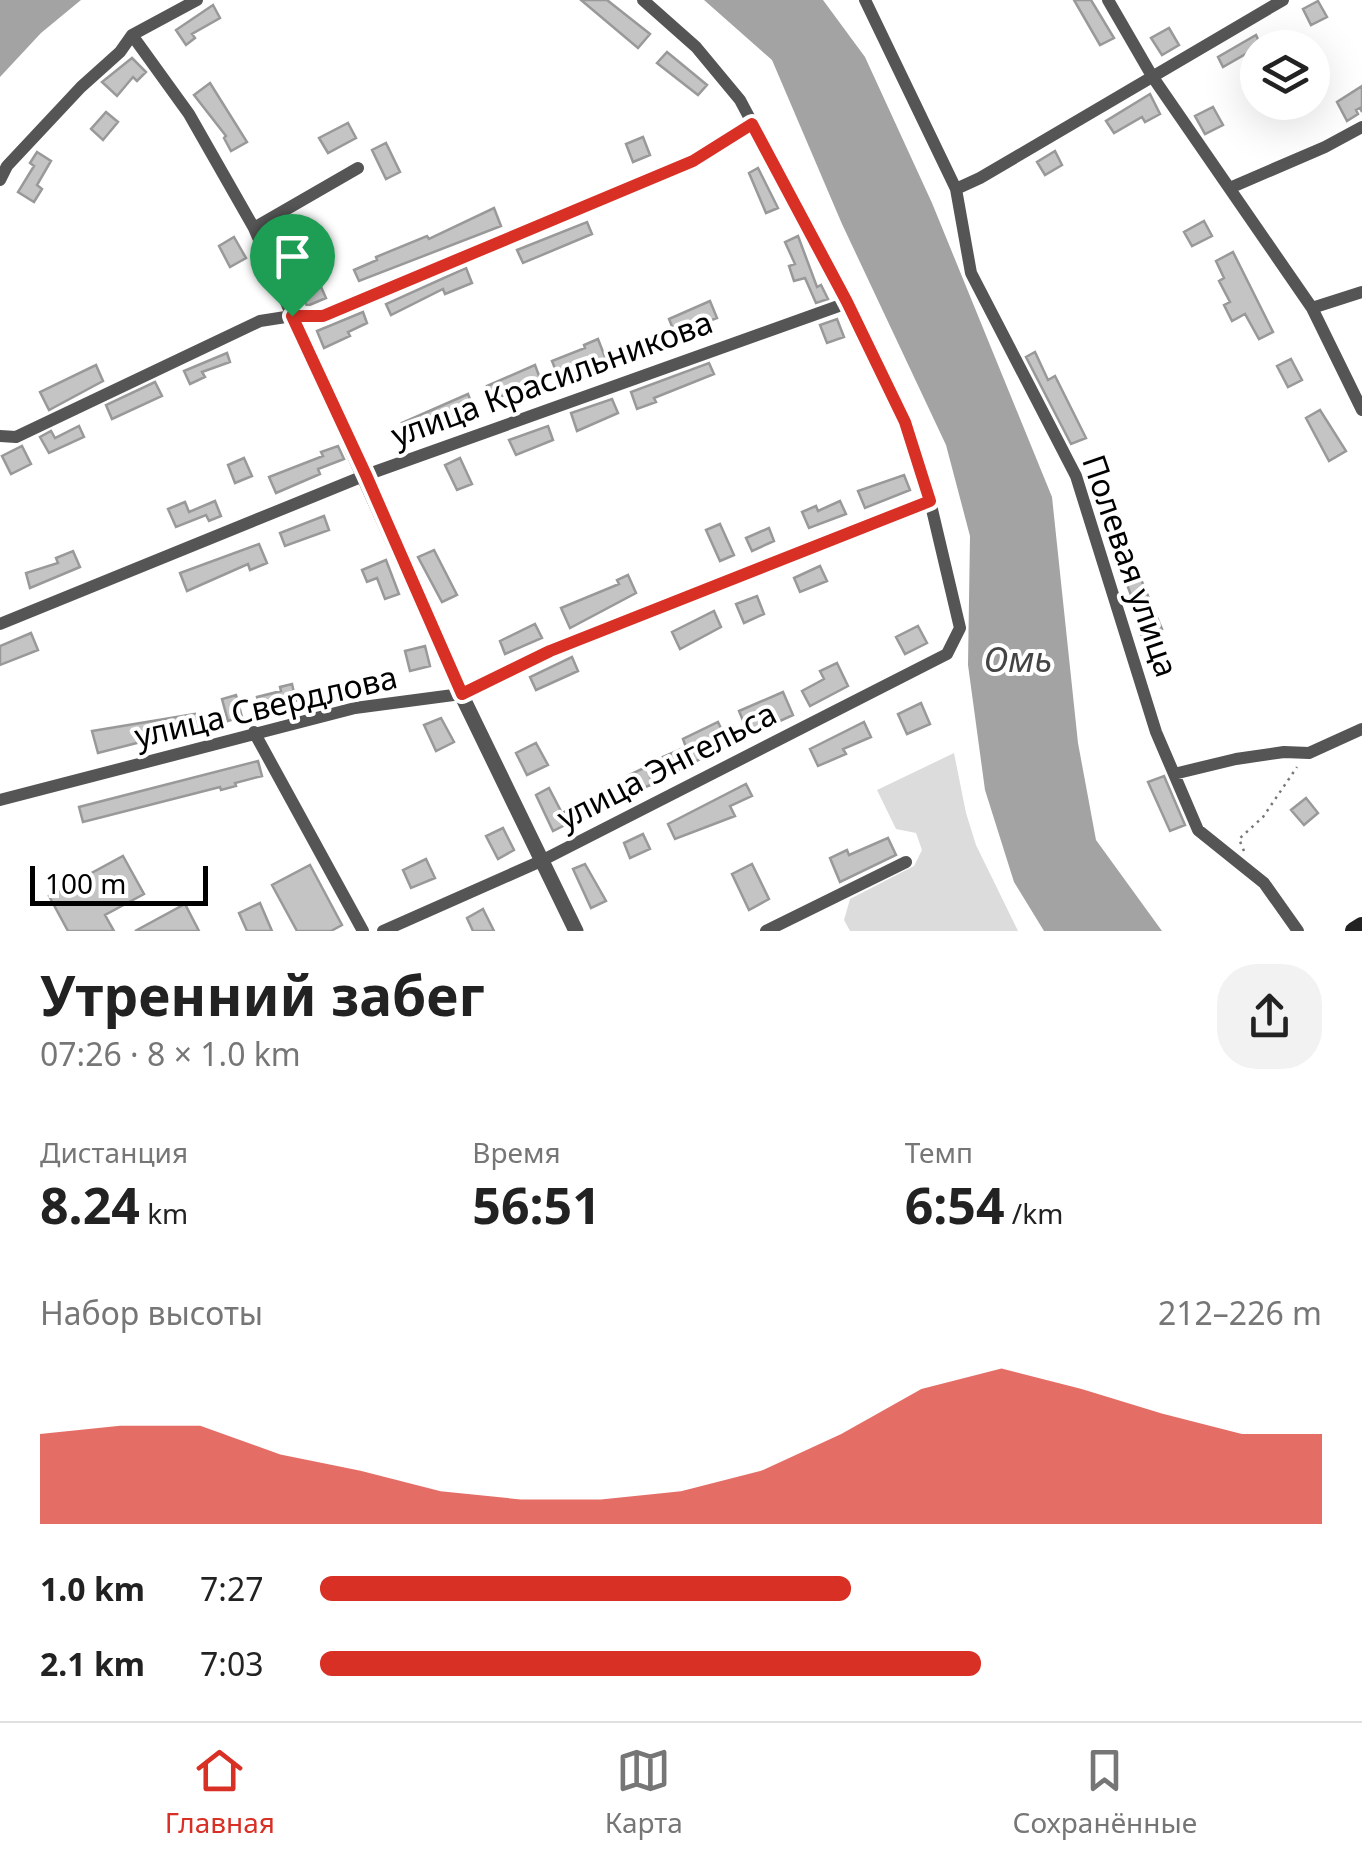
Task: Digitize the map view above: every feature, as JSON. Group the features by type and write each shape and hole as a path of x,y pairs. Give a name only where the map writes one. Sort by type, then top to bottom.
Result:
{"main road":[{"path":"1354,931 1362,926"}],"street":[{"path":"0,180 7,166 81,87 120,52 132,35 198,0"},
{"path":"643,0 696,46 726,81 752,124 847,302 905,422 930,501"},
{"name":"Полевая улица","path":"865,0 956,188 971,273 1076,476 1156,732 1198,830 1264,883 1298,931"},
{"path":"1108,0 1152,76 1312,308 1362,410"},
{"path":"956,188 980,178 1283,0"},
{"path":"132,35 189,114 254,228 462,694 576,931"},
{"path":"0,436 16,437 260,321 323,316 693,161 752,124"},
{"path":"1232,187 1362,127"},
{"path":"254,228 358,168"},
{"path":"1312,308 1362,292"},
{"name":"улица Красильникова","path":"0,624 366,475 847,302"},
{"name":"улица Энгельса","path":"383,931 541,862 947,654 960,628 930,501"},
{"name":"улица Свердлова","path":"0,800 355,708 462,694 550,651 930,501"},
{"path":"1174,774 1236,759 1308,753 1362,729"},
{"path":"254,732 363,931"},
{"path":"766,931 906,862"}],"path":[{"path":"1254,876 1239,838 1263,817 1308,753"}],"shaded area":[{"path":"954,753 976,845 1018,931 850,931 844,920 850,899 914,866 922,850 916,833 896,829 877,790"}],"water":[{"path":"0,0 81,0 41,33 0,77"},
{"name":"Омь","path":"704,0 823,0 865,57 932,203 1052,497 1078,743 1096,840 1162,931 1044,931 1014,882 985,790 968,665 970,536 946,445 842,224 772,60"}],"building":[{"path":"581,0 607,0 650,34 638,48"},
{"path":"1074,0 1091,0 1114,38 1100,45"},
{"path":"1318,1 1327,17 1311,25 1303,9"},
{"path":"213,5 220,18 192,34 195,38 186,45 176,30"},
{"path":"1169,28 1179,45 1162,55 1151,38"},
{"path":"1240,44 1240,57 1223,67 1218,57"},
{"path":"667,52 707,85 698,95 657,63"},
{"path":"132,58 146,72 137,81 133,77 117,96 102,82"},
{"path":"210,83 247,142 231,151 226,136 194,95"},
{"path":"1362,86 1362,112 1360,108 1356,110 1358,114 1347,121 1337,102"},
{"path":"1150,94 1160,114 1145,122 1142,117 1114,133 1106,121"},
{"path":"1213,107 1223,125 1205,134 1195,116"},
{"path":"106,112 118,122 103,140 91,129"},
{"path":"348,123 356,138 328,153 319,138"},
{"path":"643,137 650,155 633,162 626,144"},
{"path":"386,143 400,172 386,179 372,150"},
{"path":"1055,151 1062,165 1045,175 1037,162"},
{"path":"37,152 51,161 37,185 42,189 34,202 18,192 34,166 30,163"},
{"path":"758,168 778,208 766,213 749,173"},
{"path":"494,208 501,226 359,281 354,270 377,260 376,257 427,236 429,239"},
{"path":"1204,221 1212,236 1192,246 1184,232"},
{"path":"587,222 592,234 523,263 517,250"},
{"path":"798,236 817,287 821,285 828,299 816,303 805,278 794,281 789,266 795,264 785,242"},
{"path":"234,237 246,258 230,267 219,246"},
{"path":"1233,252 1273,332 1259,339 1245,314 1232,321 1224,305 1230,302 1219,281 1224,278 1216,261"},
{"path":"466,268 472,283 445,294 443,289 391,315 386,304"},
{"path":"318,280 326,298 307,306 299,288"},
{"path":"710,301 717,318 675,334 669,319"},
{"path":"363,312 367,323 324,348 317,331"},
{"path":"837,319 844,337 827,343 820,325"},
{"path":"598,339 605,357 558,376 552,361"},
{"path":"1035,352 1048,380 1055,376 1086,438 1071,444 1026,357"},
{"path":"227,353 230,362 202,372 205,377 190,384 184,371"},
{"path":"1291,359 1302,380 1288,387 1277,366"},
{"path":"709,363 714,374 637,409 631,392"},
{"path":"96,365 103,381 49,410 40,392"},
{"path":"535,365 541,381 492,400 487,386"},
{"path":"155,382 162,396 112,419 106,405"},
{"path":"468,394 473,407 407,435 402,423"},
{"path":"612,399 618,413 577,431 571,413"},
{"path":"1320,410 1346,451 1329,461 1306,418"},
{"path":"79,426 84,437 49,453 40,437 51,431 55,438"},
{"path":"548,426 553,440 516,455 509,440"},
{"path":"22,446 31,464 11,474 2,456"},
{"path":"338,446 344,459 276,493 269,477"},
{"path":"244,458 252,476 235,483 228,465"},
{"path":"460,458 472,484 457,490 445,465"},
{"path":"904,475 910,490 865,508 858,491"},
{"path":"215,501 221,516 209,521 206,515 176,527 168,509 185,502 189,512"},
{"path":"840,501 846,514 809,528 802,512 816,506 818,511"},
{"path":"324,516 329,530 285,546 280,533"},
{"path":"1117,518 1131,551 1117,555 1106,521"},
{"path":"720,524 734,555 720,561 706,530"},
{"path":"769,528 774,541 752,551 746,538"},
{"path":"259,544 267,563 250,570 248,564 187,591 180,573"},
{"path":"434,550 457,595 442,602 418,557"},
{"path":"73,551 80,567 30,588 26,573 58,563 56,558"},
{"path":"386,560 399,594 385,599 377,578 367,582 362,570"},
{"path":"820,566 827,581 800,592 794,578"},
{"path":"628,575 636,593 570,628 561,608 619,584 617,580"},
{"path":"1140,577 1162,629 1142,637 1137,626 1142,624 1126,582"},
{"path":"757,596 764,614 744,623 736,604"},
{"path":"714,611 721,627 680,649 672,632"},
{"path":"535,624 542,638 505,654 500,641"},
{"path":"918,626 927,643 905,654 896,637"},
{"path":"31,633 38,650 0,665 0,646"},
{"path":"425,646 430,666 410,671 405,651"},
{"path":"572,657 578,671 536,690 530,677"},
{"path":"837,663 848,686 810,706 802,691 824,679 820,671"},
{"path":"292,684 296,701 261,714 257,697"},
{"path":"783,692 793,715 749,735 739,711"},
{"path":"236,695 242,717 228,721 222,699"},
{"path":"921,703 930,724 907,734 898,714"},
{"path":"195,714 199,727 98,753 92,731"},
{"path":"441,718 454,742 436,751 424,725"},
{"path":"718,722 729,745 670,774 663,757 686,747 683,739"},
{"path":"864,722 871,737 818,766 810,749"},
{"path":"536,743 548,765 527,775 516,753"},
{"path":"258,761 262,776 235,783 236,786 83,822 79,807"},
{"path":"646,767 653,784 636,791 629,775"},
{"path":"1164,776 1185,825 1170,831 1148,782"},
{"path":"746,784 752,796 730,806 735,816 675,839 668,824"},
{"path":"549,788 571,822 553,831 536,795"},
{"path":"1306,798 1318,813 1304,825 1291,810"},
{"path":"503,828 514,850 498,859 486,836"},
{"path":"643,834 650,849 630,858 624,843"},
{"path":"888,838 896,855 840,882 830,858 847,850 849,855"},
{"path":"123,856 144,894 105,915 114,931 68,931 49,896"},
{"path":"426,859 435,878 411,888 403,870"},
{"path":"585,864 606,901 591,908 573,869"},
{"path":"752,864 769,899 749,910 732,874"},
{"path":"310,865 342,925 331,931 297,931 272,885"},
{"path":"260,903 272,931 247,931 239,913"},
{"path":"185,904 199,931 135,931"},
{"path":"483,909 494,931 473,931 467,918"}],"route":[{"path":"752,124 847,302 905,422 930,501 550,651 462,694 292,316 323,316 693,161 752,124"}]}
